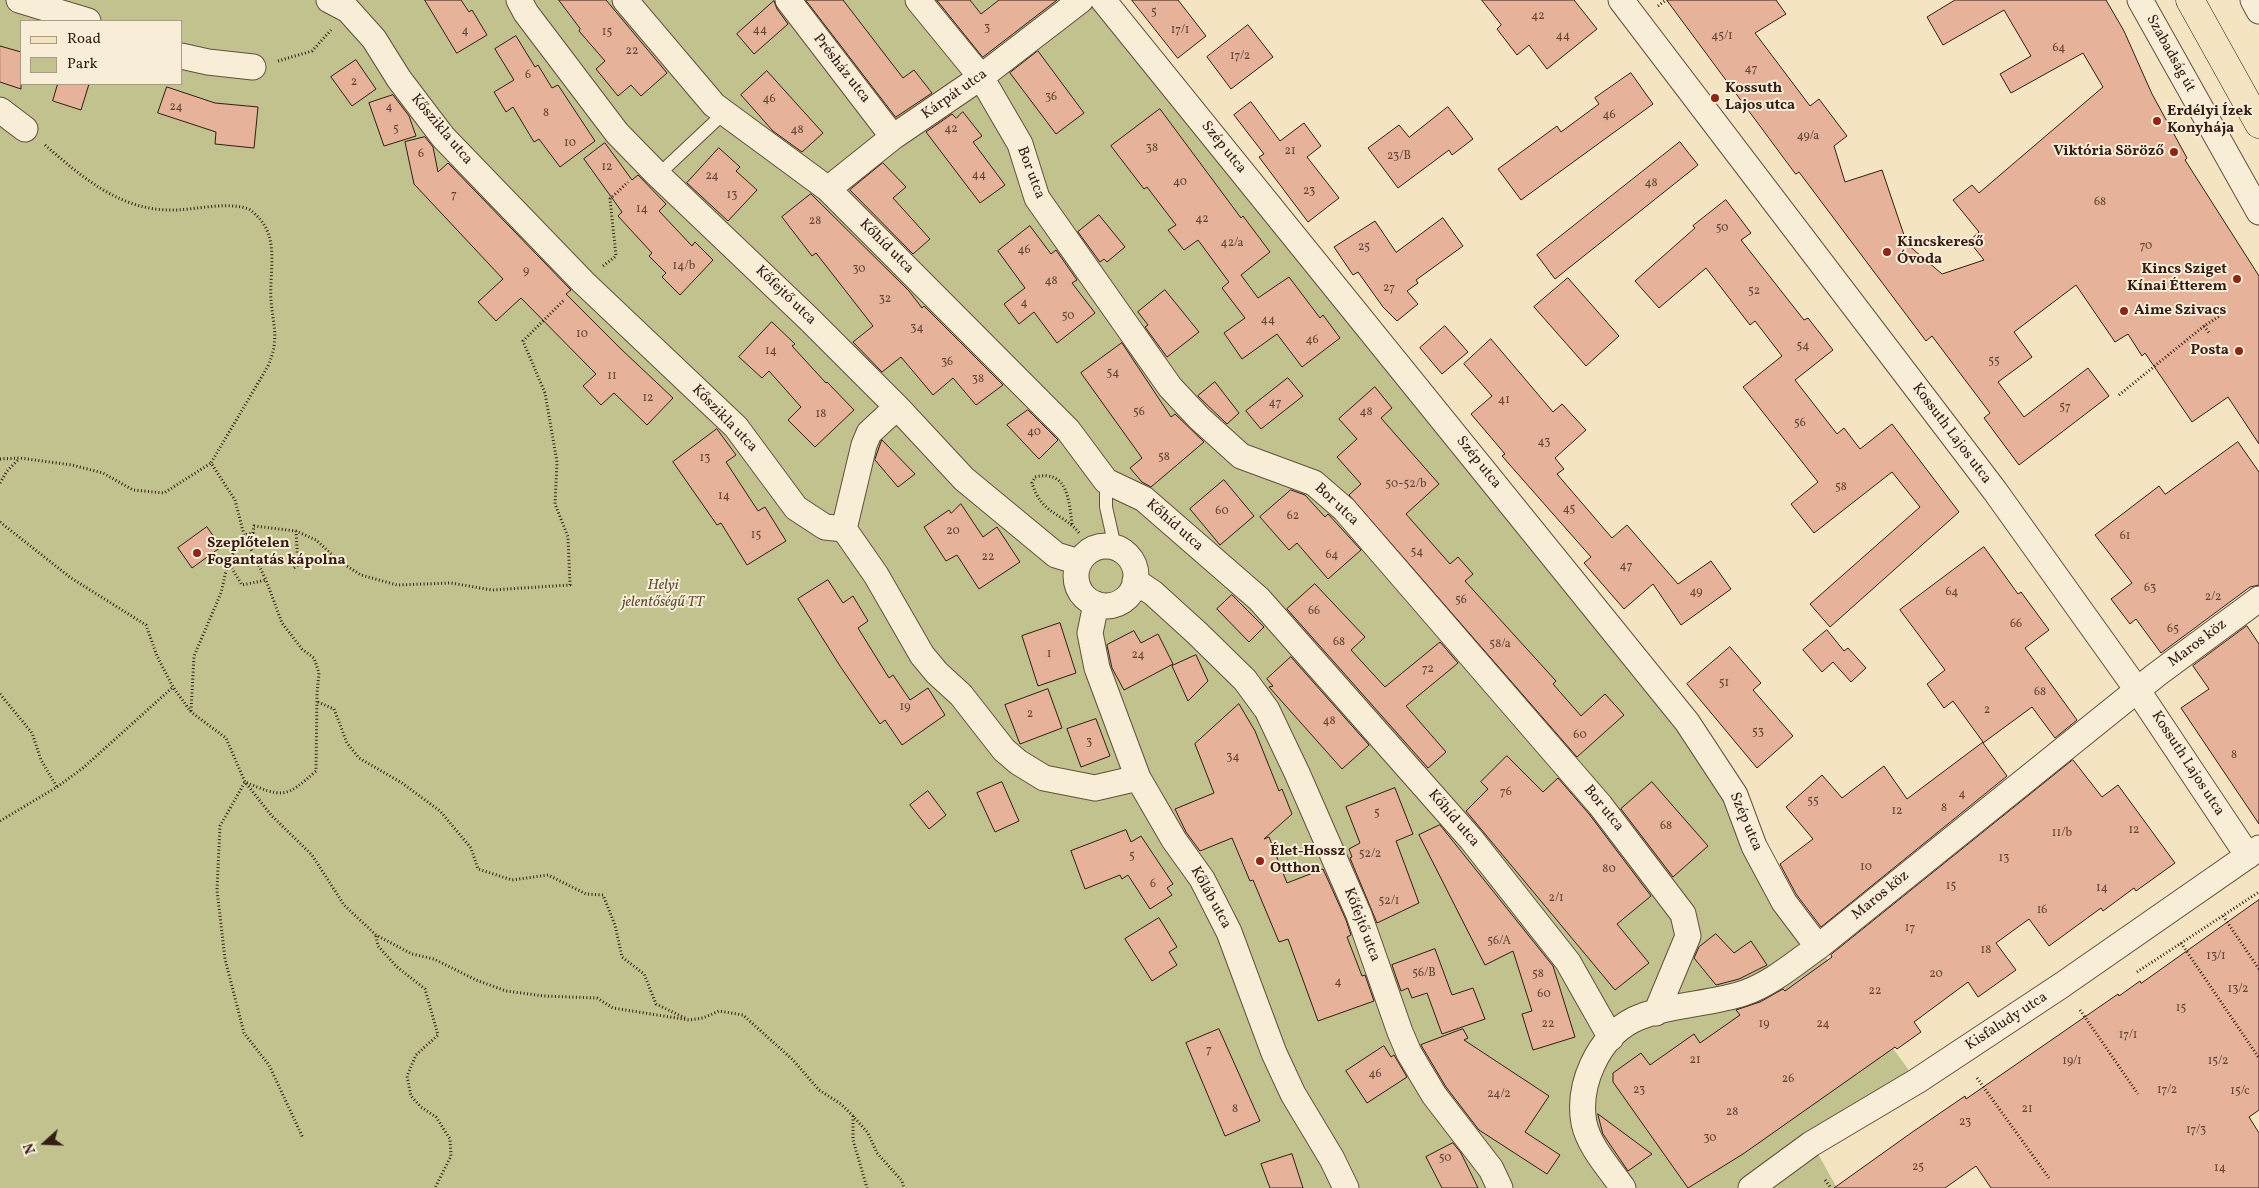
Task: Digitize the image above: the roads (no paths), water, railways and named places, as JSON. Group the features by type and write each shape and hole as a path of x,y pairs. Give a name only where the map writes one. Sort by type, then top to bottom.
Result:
{"main road":[{"path":"2190,0 2259,124"}],"street":[{"path":"19,0 85,20"},
{"name":"Kőfejtő utca","path":"519,0 526,13 617,133 654,171 809,319 897,407 964,479 1056,555 1095,553"},
{"name":"Kőhíd utca","path":"625,0 714,105 828,188 1068,430 1106,481 1144,499 1259,599 1477,847 1568,962 1611,1038"},
{"name":"Présház utca","path":"788,0 893,137"},
{"name":"Bor utca","path":"918,0 981,77 1020,144 1037,198 1170,387 1211,430 1241,456 1314,483 1344,509 1600,805 1683,914 1688,936 1656,1013"},
{"name":"Kárpát utca","path":"828,188 893,137 981,77 1081,0"},
{"name":"Szép utca","path":"1103,0 1687,722 1735,795 1754,846 1784,902 1818,947"},
{"name":"Kossuth Lajos utca","path":"1621,0 1995,491 2253,852"},
{"name":"Szabadság út","path":"2140,0 2259,212"},
{"path":"2253,0 2259,12"},
{"name":"Kőszikla utca","path":"338,5 374,39 399,79 443,137 583,282 736,427 796,508 825,527 844,529"},
{"path":"182,56 208,62 253,67"},
{"path":"0,110 25,129"},
{"path":"897,407 869,433 864,445 844,529 876,574 922,655 936,673 961,695 1004,750 1018,762 1044,778 1095,788 1138,778"},
{"path":"1095,553 1129,556 1134,564 1136,581 1128,596 1121,602 1104,606 1088,600 1078,587 1076,570 1095,553"},
{"name":"Kőfejtő utca","path":"1136,581 1153,593 1245,680 1267,710 1298,773 1359,915 1409,1053 1434,1095 1491,1169 1500,1188"},
{"name":"Maros köz","path":"1624,1188 1595,1147 1584,1124 1582,1099 1599,1051 1611,1038 1633,1020 1746,993 1777,976 1818,947 2156,675 2259,599"},
{"name":"Kőláb utca","path":"1096,604 1090,633 1097,668 1138,778 1174,840 1202,879 1229,932 1274,1053 1289,1086 1332,1159 1346,1188"},
{"name":"Kisfaludy utca","path":"1750,1188 1812,1144 1916,1081 2062,986 2253,852"}],"lane":[{"path":"654,171 724,113"},
{"path":"1095,553 1106,507 1106,481"}],"place":[{"name":"Kossuth Lajos utca","path":"1715,98"},
{"name":"Erdélyi Ízek Konyhája","path":"2157,121"},
{"name":"Viktória Söröző","path":"2174,152"},
{"name":"Kincskereső Óvoda","path":"1887,252"},
{"name":"Kincs Sziget Kínai Étterem","path":"2237,279"},
{"name":"Aime Szivacs","path":"2124,311"},
{"name":"Posta","path":"2239,351"},
{"name":"Szeplőtelen Fogantatás kápolna","path":"197,553"},
{"name":"Élet-Hossz Otthon","path":"1260,861"}],"park label":[{"name":"Helyi jelentőségű TT","path":"663,594"}]}
